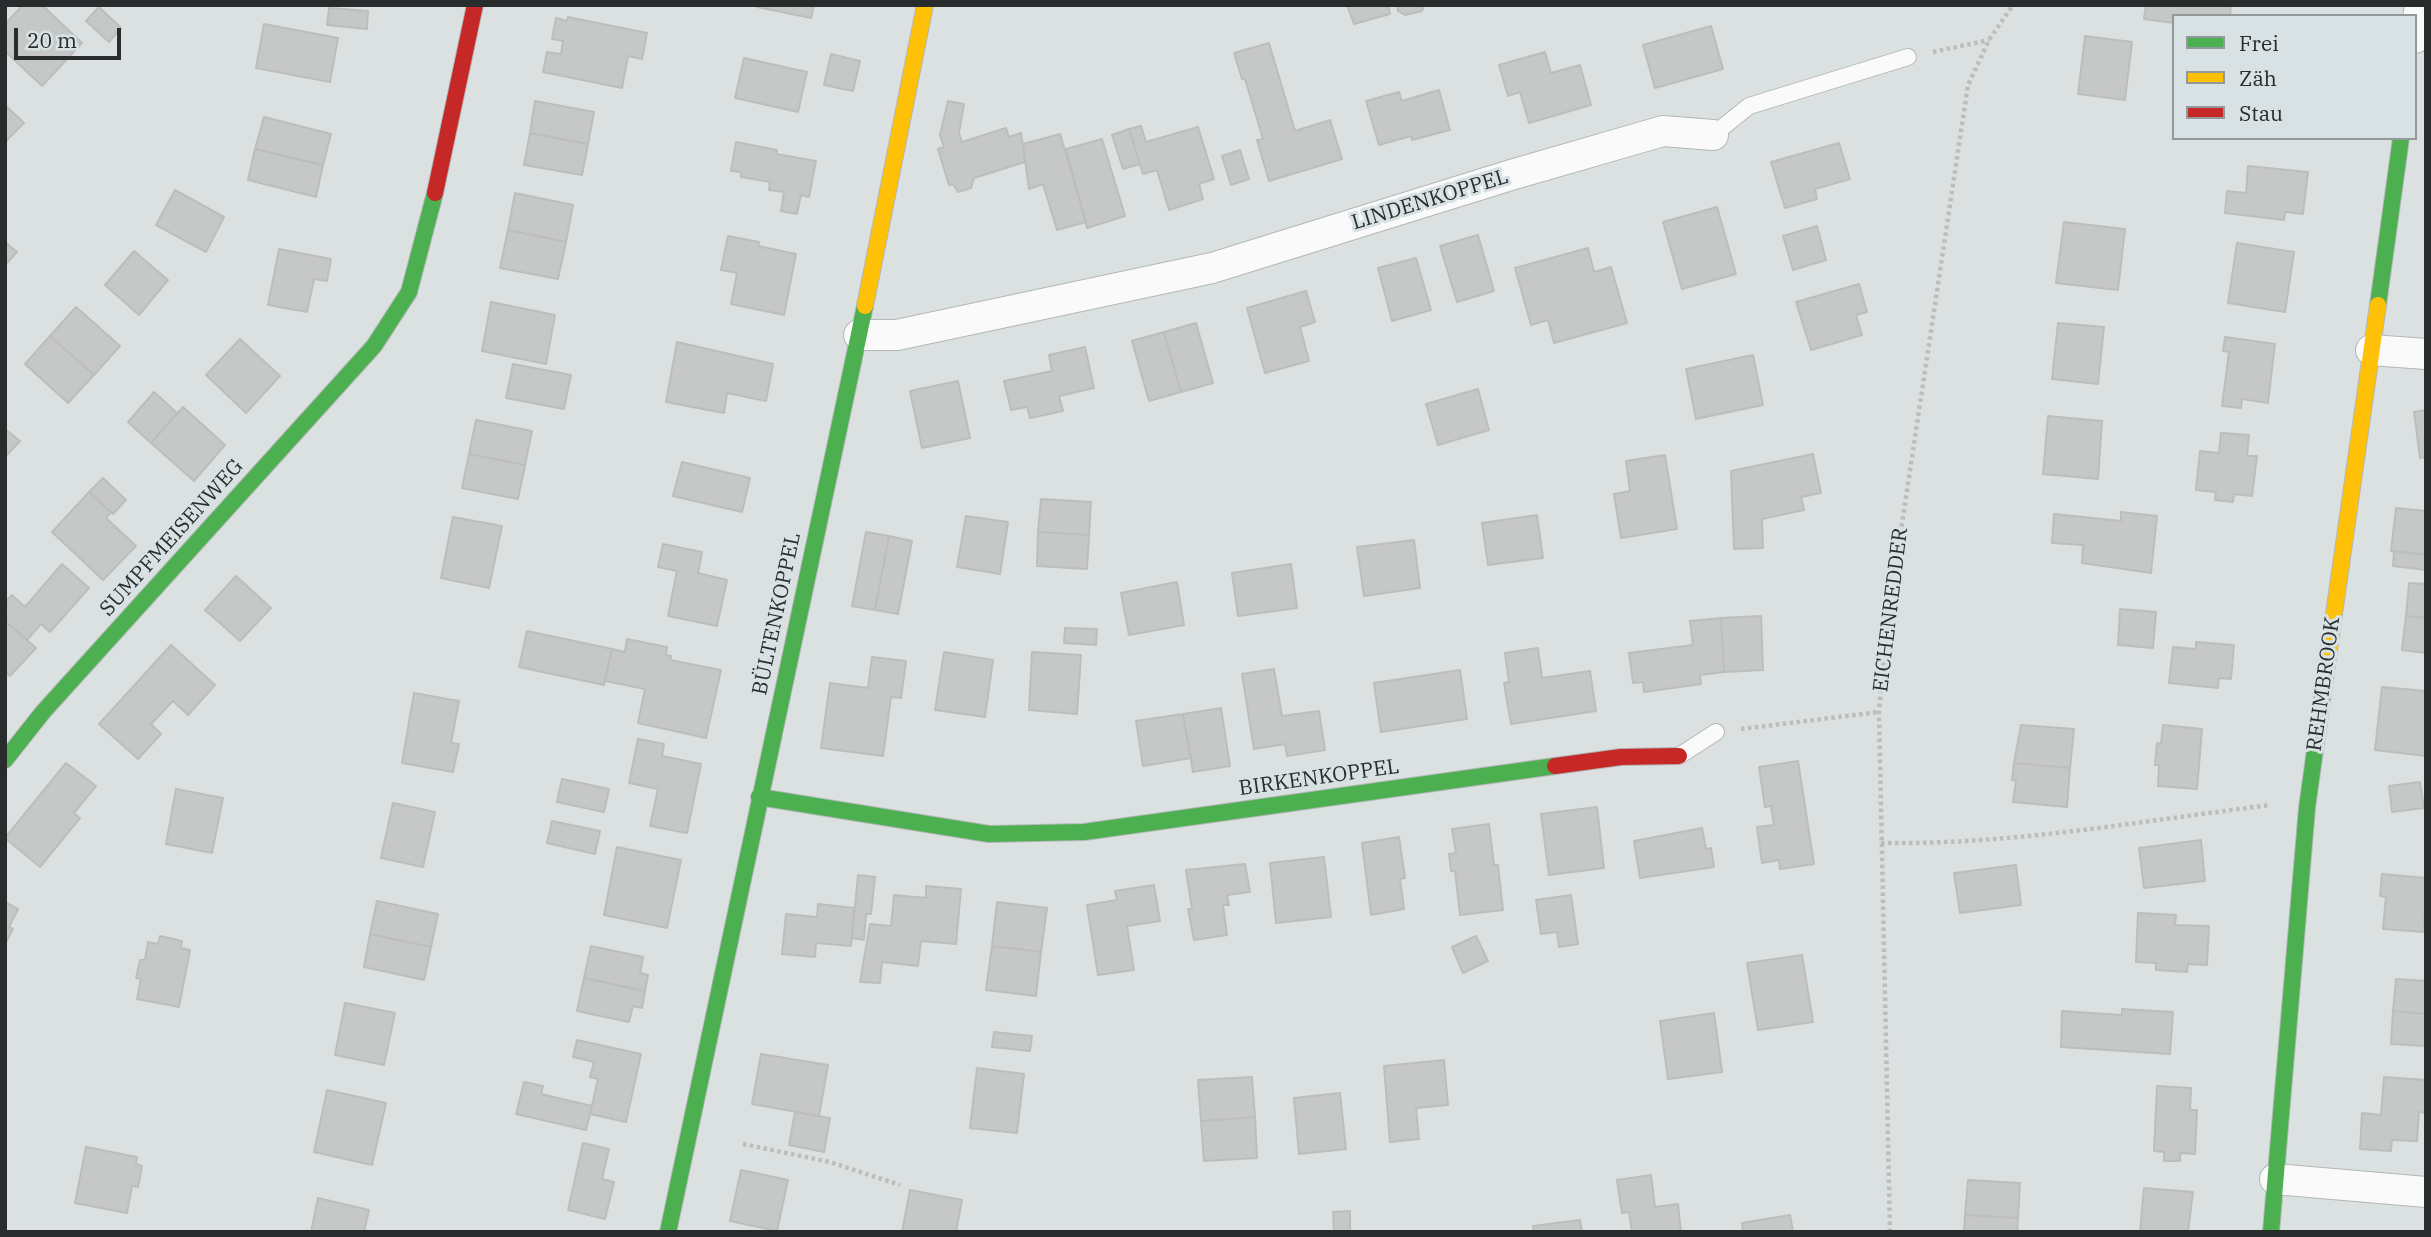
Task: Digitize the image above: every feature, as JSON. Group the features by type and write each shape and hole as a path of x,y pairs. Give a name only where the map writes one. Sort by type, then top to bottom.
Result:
{"street":[{"name":"SUMPFMEISENWEG","path":"5,760 43,712 374,346 408,292 426,233 475,5"},
{"name":"BÜLTENKOPPEL","path":"668,1232 859,335 925,5"},
{"path":"2417,25 2420,5"},
{"name":"LINDENKOPPEL","path":"859,335 897,335 1212,268 1663,131 1713,135"},
{"name":"REHMBROOK","path":"2271,1232 2307,808 2401,140"},
{"path":"2371,350 2426,354"},
{"name":"BIRKENKOPPEL","path":"759,797 989,834 1084,832 1621,757 1678,757"},
{"path":"2275,1179 2426,1192"}],"lane":[{"name":"LINDENKOPPEL","path":"1713,135 1749,106 1908,57"},
{"name":"BIRKENKOPPEL","path":"1678,757 1716,733"}],"path":[{"name":"EICHENREDDER","path":"1889,1232 1879,712 1888,617 1968,85 1989,40 2013,5"},
{"path":"1908,57 1989,40"},
{"path":"1716,733 1879,712"},
{"path":"1881,843 1930,844 2001,839 2272,805 2307,808"},
{"path":"743,1144 830,1162 900,1185"}],"building":[{"path":"23,5 42,5 82,43 42,86 5,51 5,24"},
{"path":"757,5 814,5 811,18"},
{"path":"1347,5 1388,5 1390,14 1354,24"},
{"path":"1397,5 1424,5 1422,11 1405,15 1398,11"},
{"path":"2146,5 2231,5 2230,14 2172,14 2172,23 2144,19"},
{"path":"99,7 121,28 109,42 86,21"},
{"path":"329,8 368,11 367,29 327,25"},
{"path":"568,17 647,33 642,59 628,56 622,88 543,72 547,52 561,54 563,41 552,39 556,18 567,21"},
{"path":"264,24 338,38 330,82 256,68"},
{"path":"1711,26 1723,69 1655,88 1643,45"},
{"path":"2085,36 2132,42 2125,100 2078,94"},
{"path":"1269,43 1295,131 1330,120 1342,159 1269,181 1257,140 1263,139 1245,79 1242,79 1234,53"},
{"path":"1545,52 1551,73 1580,65 1591,105 1529,123 1520,92 1508,96 1499,65"},
{"path":"831,54 860,61 853,91 824,85"},
{"path":"744,58 807,72 798,112 735,98"},
{"path":"1439,90 1450,130 1412,140 1411,136 1379,145 1366,101 1399,92 1402,101"},
{"path":"535,101 594,112 588,144 530,133"},
{"path":"948,101 964,104 959,133 962,142 1006,128 1009,137 1021,133 1025,162 974,178 971,188 958,192 953,184 949,185 938,149 944,147 940,135"},
{"path":"5,105 24,123 5,142"},
{"path":"264,117 331,134 323,165 255,149"},
{"path":"1141,126 1146,142 1198,127 1214,179 1199,184 1203,199 1169,210 1157,170 1143,174 1129,129"},
{"path":"1129,129 1140,164 1123,169 1112,135"},
{"path":"530,133 588,144 582,175 524,165"},
{"path":"1060,134 1086,222 1057,230 1043,184 1029,189 1023,144"},
{"path":"1102,139 1125,216 1087,228 1066,149"},
{"path":"736,142 777,150 776,154 816,161 809,197 801,195 797,214 781,211 784,192 769,190 770,182 741,177 741,172 731,171"},
{"path":"1839,143 1850,179 1815,189 1817,199 1785,208 1771,162"},
{"path":"255,149 323,165 316,197 248,180"},
{"path":"1240,150 1249,179 1231,185 1222,156"},
{"path":"2248,166 2308,172 2303,214 2285,212 2284,220 2225,213 2227,191 2246,193"},
{"path":"175,190 224,217 206,252 156,225"},
{"path":"515,193 573,205 566,242 508,230"},
{"path":"1717,207 1736,274 1682,289 1663,222"},
{"path":"2064,222 2125,229 2118,290 2056,283"},
{"path":"1817,226 1826,260 1793,270 1783,236"},
{"path":"508,230 566,242 558,279 500,268"},
{"path":"1478,235 1494,291 1457,302 1440,246"},
{"path":"728,236 759,242 758,246 796,254 784,315 731,304 737,273 721,270"},
{"path":"5,242 17,252 5,265"},
{"path":"2237,243 2294,252 2285,312 2228,303"},
{"path":"1588,248 1594,272 1611,267 1627,323 1554,343 1548,320 1531,325 1515,268"},
{"path":"279,249 331,259 327,281 314,279 307,312 268,305"},
{"path":"134,251 168,280 139,315 105,285"},
{"path":"1416,258 1431,310 1392,321 1378,268"},
{"path":"1859,284 1867,312 1856,315 1862,335 1811,350 1796,302"},
{"path":"1306,291 1315,322 1300,327 1309,361 1265,373 1247,308"},
{"path":"491,302 555,315 546,364 482,351"},
{"path":"76,307 120,346 94,375 50,336"},
{"path":"1196,323 1213,383 1181,392 1164,332"},
{"path":"2058,323 2104,327 2098,384 2052,379"},
{"path":"1164,332 1181,392 1149,401 1132,341"},
{"path":"50,336 94,375 68,403 25,364"},
{"path":"2225,337 2275,344 2268,403 2242,399 2241,408 2222,406 2229,352 2223,351"},
{"path":"240,339 280,376 246,413 206,375"},
{"path":"677,342 773,364 766,401 727,393 724,413 666,402"},
{"path":"1085,347 1094,388 1059,396 1063,411 1030,418 1027,407 1011,410 1004,381 1052,371 1049,355"},
{"path":"1753,355 1763,405 1696,419 1686,369"},
{"path":"513,364 571,375 564,409 506,398"},
{"path":"958,381 970,438 922,448 910,391"},
{"path":"1478,389 1489,430 1438,445 1426,404"},
{"path":"154,392 177,413 151,443 128,422"},
{"path":"183,407 225,445 194,481 151,443"},
{"path":"2426,410 2426,457 2420,458 2414,412"},
{"path":"2048,416 2102,421 2098,479 2043,474"},
{"path":"476,420 532,431 525,465 469,454"},
{"path":"5,429 20,441 5,457"},
{"path":"2221,433 2249,435 2247,456 2257,456 2252,496 2234,494 2233,502 2215,500 2216,492 2196,490 2200,451 2219,453"},
{"path":"469,454 525,465 518,499 462,488"},
{"path":"1813,454 1821,493 1801,497 1804,510 1762,519 1763,548 1734,549 1731,471"},
{"path":"1665,455 1677,529 1621,538 1614,494 1630,491 1626,461"},
{"path":"682,462 750,478 742,512 673,496"},
{"path":"103,478 126,500 113,514 89,492"},
{"path":"89,492 111,512 106,518 136,546 103,580 52,532"},
{"path":"1041,499 1091,502 1089,535 1038,532"},
{"path":"2396,508 2426,511 2426,555 2391,551"},
{"path":"2121,512 2157,516 2151,573 2082,563 2083,545 2052,543 2054,514 2121,521"},
{"path":"1537,515 1543,558 1488,565 1482,523"},
{"path":"966,516 1008,522 1000,574 957,567"},
{"path":"453,517 502,526 489,588 441,578"},
{"path":"866,532 889,536 875,610 852,606"},
{"path":"1038,532 1089,535 1087,569 1037,566"},
{"path":"889,536 912,541 898,614 875,610"},
{"path":"1414,540 1420,588 1364,596 1357,547"},
{"path":"663,544 702,552 698,573 727,580 717,626 668,616 677,571 658,567"},
{"path":"2394,551 2426,555 2426,570 2393,566"},
{"path":"62,564 89,588 50,632 41,624 27,640 5,621 5,602 12,595 25,607"},
{"path":"1291,564 1297,608 1238,616 1232,573"},
{"path":"236,576 271,608 240,641 205,610"},
{"path":"1177,582 1184,625 1129,635 1121,593"},
{"path":"2409,583 2426,584 2426,618 2406,616"},
{"path":"2120,609 2156,612 2153,648 2118,645"},
{"path":"1761,616 1763,670 1724,672 1721,618"},
{"path":"2406,616 2426,618 2426,653 2402,650"},
{"path":"1721,618 1724,672 1700,675 1701,684 1644,692 1643,682 1633,683 1629,653 1693,645 1690,621"},
{"path":"5,621 36,648 10,676 5,671"},
{"path":"1065,628 1097,629 1096,645 1064,643"},
{"path":"527,631 612,649 604,685 519,667"},
{"path":"627,639 667,647 666,655 671,656 670,660 721,670 706,738 638,723 645,689 605,681 612,649 625,652"},
{"path":"2196,642 2234,645 2231,679 2219,678 2218,688 2169,683 2173,647 2196,649"},
{"path":"171,645 215,685 188,715 173,701 151,724 161,734 138,759 99,724"},
{"path":"1538,648 1542,678 1590,671 1596,711 1511,724 1504,683 1509,682 1505,653"},
{"path":"944,652 993,660 985,717 935,710"},
{"path":"1032,652 1081,655 1077,714 1029,710"},
{"path":"872,657 906,661 901,698 891,697 883,756 821,748 830,683 868,688"},
{"path":"1274,669 1282,716 1319,711 1325,750 1287,756 1285,744 1254,749 1242,674"},
{"path":"1460,670 1467,719 1381,732 1374,683"},
{"path":"2382,687 2426,691 2426,756 2375,750"},
{"path":"414,693 459,701 451,743 459,744 453,772 402,763"},
{"path":"1221,708 1230,766 1193,772 1183,714"},
{"path":"1183,714 1191,758 1143,766 1136,721"},
{"path":"2021,725 2074,729 2070,768 2014,763"},
{"path":"2163,725 2202,729 2197,789 2158,786 2159,765 2155,765 2157,743 2161,744"},
{"path":"638,739 664,744 662,756 701,764 687,833 650,826 658,789 629,783"},
{"path":"1798,761 1814,864 1780,869 1779,860 1762,863 1757,827 1774,825 1771,806 1765,807 1759,767"},
{"path":"66,763 96,786 74,813 80,818 40,867 5,838"},
{"path":"2014,763 2070,768 2067,807 2013,802 2016,781 2012,780"},
{"path":"562,779 609,789 604,812 557,802"},
{"path":"2420,782 2424,808 2392,812 2389,786"},
{"path":"176,789 223,798 212,853 166,844"},
{"path":"393,803 435,812 423,867 381,858"},
{"path":"1597,807 1604,868 1549,875 1541,814"},
{"path":"552,821 600,831 595,854 547,843"},
{"path":"1489,824 1494,865 1498,865 1503,910 1460,915 1455,871 1451,871 1449,854 1456,853 1452,829"},
{"path":"1702,828 1706,849 1711,848 1714,867 1640,878 1634,841"},
{"path":"1399,837 1405,878 1400,879 1404,909 1371,915 1362,843"},
{"path":"2201,840 2205,881 2144,888 2139,848"},
{"path":"617,847 681,860 667,928 604,915"},
{"path":"1324,857 1331,917 1276,923 1270,863"},
{"path":"1245,864 1250,892 1227,895 1229,905 1223,905 1227,935 1194,940 1188,909 1192,909 1186,870"},
{"path":"2016,865 2021,905 1960,913 1954,873"},
{"path":"2382,874 2426,878 2424,932 2383,929 2386,897 2380,896"},
{"path":"858,875 875,877 871,914 866,914 864,940 852,938"},
{"path":"1154,885 1160,921 1127,926 1134,970 1098,975 1087,905 1117,900 1115,891"},
{"path":"926,886 961,889 956,944 921,941 918,966 882,962 880,983 860,982 870,924 891,926 894,895 926,898"},
{"path":"1571,895 1578,944 1559,947 1557,932 1541,934 1536,900"},
{"path":"377,901 438,914 431,947 370,934"},
{"path":"5,902 18,909 9,927 13,929 5,944"},
{"path":"997,902 1047,908 1041,952 992,946"},
{"path":"818,904 854,908 851,946 816,943 815,957 782,954 786,914 817,917"},
{"path":"2138,913 2176,915 2175,925 2209,926 2207,965 2188,964 2187,972 2156,970 2156,963 2136,962"},
{"path":"370,934 431,947 424,980 364,967"},
{"path":"160,936 182,941 181,948 190,950 179,1007 137,999 141,979 136,978 140,960 145,960 148,942 158,944"},
{"path":"1476,936 1488,961 1463,973 1452,947"},
{"path":"591,946 643,957 640,973 648,975 645,991 584,978"},
{"path":"992,946 1041,952 1036,996 986,990"},
{"path":"1802,955 1813,1022 1758,1030 1747,963"},
{"path":"584,978 645,991 642,1008 633,1006 629,1022 577,1011"},
{"path":"2396,979 2426,981 2426,1014 2393,1011"},
{"path":"345,1003 395,1013 384,1065 335,1055"},
{"path":"2122,1009 2173,1012 2170,1054 2061,1047 2062,1011 2122,1015"},
{"path":"2393,1011 2426,1014 2426,1046 2391,1044"},
{"path":"1714,1013 1722,1072 1668,1079 1660,1021"},
{"path":"994,1032 1032,1036 1030,1051 992,1047"},
{"path":"577,1040 641,1054 626,1122 590,1114 598,1079 590,1077 594,1062 573,1057"},
{"path":"761,1054 828,1065 819,1116 752,1104"},
{"path":"1444,1060 1448,1105 1416,1108 1419,1139 1390,1142 1384,1066"},
{"path":"977,1068 1024,1074 1017,1133 970,1128"},
{"path":"1252,1077 1255,1117 1201,1121 1198,1080"},
{"path":"2384,1077 2426,1080 2426,1113 2419,1112 2417,1141 2392,1140 2391,1151 2360,1149 2362,1113 2381,1115"},
{"path":"524,1082 543,1086 541,1094 592,1106 586,1130 516,1114"},
{"path":"2157,1086 2191,1088 2190,1110 2197,1110 2195,1154 2180,1153 2180,1161 2164,1161 2164,1152 2154,1151"},
{"path":"327,1090 386,1103 372,1165 314,1152"},
{"path":"1340,1093 1346,1149 1299,1154 1294,1098"},
{"path":"795,1112 830,1118 824,1152 789,1145"},
{"path":"1255,1117 1257,1158 1204,1161 1201,1121"},
{"path":"583,1143 609,1149 602,1179 614,1182 605,1219 568,1210"},
{"path":"86,1147 137,1157 136,1164 142,1166 138,1187 132,1186 127,1213 75,1203"},
{"path":"741,1170 788,1180 777,1231 730,1221"},
{"path":"1651,1175 1655,1207 1678,1204 1681,1232 1632,1232 1629,1212 1622,1213 1617,1180"},
{"path":"1968,1180 2020,1183 2018,1218 1965,1215"},
{"path":"2144,1188 2193,1192 2188,1232 2140,1232"},
{"path":"910,1190 962,1200 956,1232 902,1232"},
{"path":"318,1198 369,1210 364,1232 311,1232"},
{"path":"1350,1211 1350,1232 1334,1232 1333,1212"},
{"path":"1790,1215 1793,1232 1743,1232 1742,1223"},
{"path":"1965,1215 2018,1218 2017,1232 1964,1232"},
{"path":"1580,1220 1582,1232 1534,1232 1533,1226"}],"traffic: fast":[{"path":"2378,305 2401,140"},
{"path":"5,760 43,712 374,346 409,292 435,193"},
{"path":"668,1232 865,306"},
{"path":"2271,1232 2307,808 2329,649"},
{"path":"759,797 989,834 1084,832 1555,766"}],"traffic: slow":[{"path":"865,306 925,5"},
{"path":"2329,649 2378,305"}],"traffic: jam":[{"path":"435,193 475,5"},
{"path":"1555,766 1621,757 1679,756"}]}
